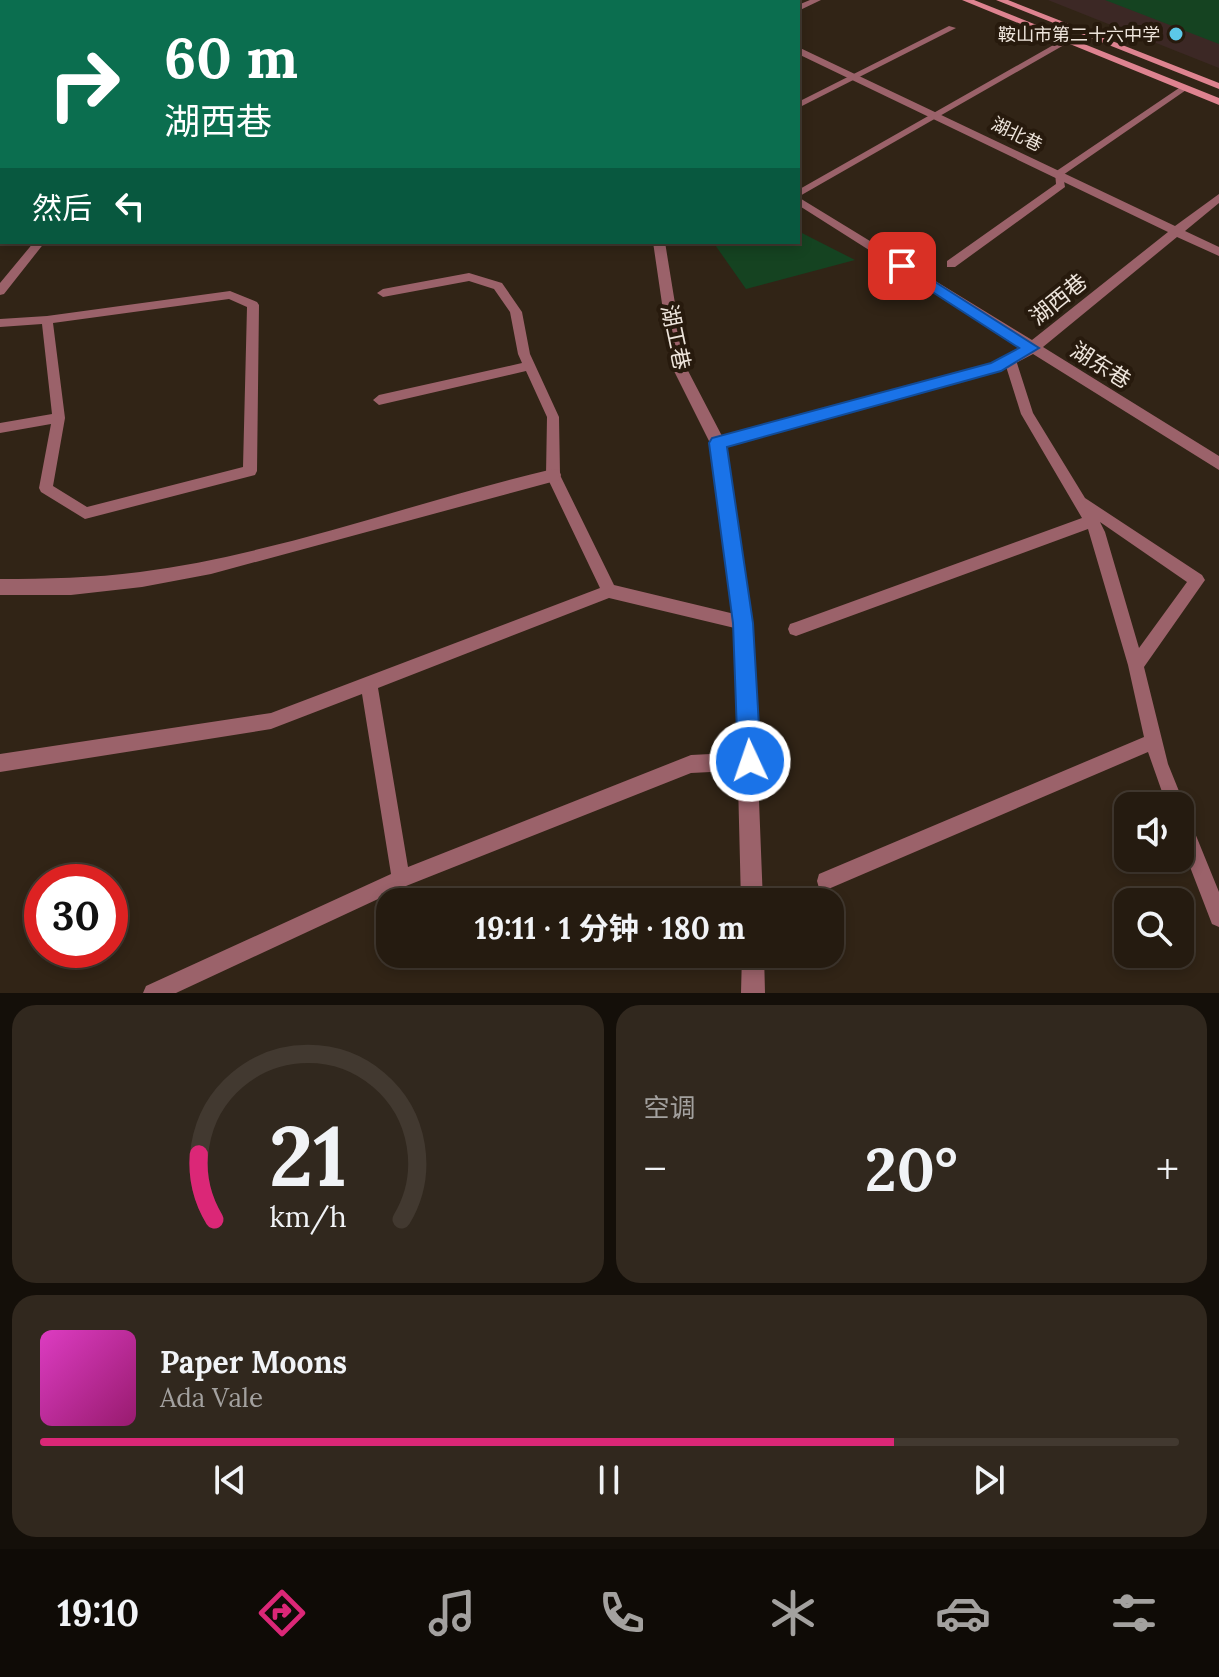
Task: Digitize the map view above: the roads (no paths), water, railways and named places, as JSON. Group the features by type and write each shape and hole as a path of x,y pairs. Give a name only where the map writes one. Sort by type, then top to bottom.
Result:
{"main road":[{"path":"966,0 1219,102"},
{"path":"1000,0 1219,86"}],"street":[{"name":"湖北巷","path":"800,51 1219,252"},
{"name":"湖西巷","path":"718,443 996,367 1032,348 1219,197"},
{"name":"湖东巷","path":"800,201 1219,464"},
{"name":"湖工巷","path":"659,244 678,365 718,443 743,623 750,761 752,888"},
{"path":"0,587 44,589 113,585 243,562 508,485 553,475"},
{"path":"753,968 753,993"}],"lane":[{"path":"800,104 952,28"},
{"path":"800,193 1067,41"},
{"path":"951,264 1061,185 1058,174 1185,88"},
{"path":"0,291 38,244"},
{"path":"383,293 469,277 498,286 516,312 524,354 553,417 553,475 609,591"},
{"path":"0,323 47,320 230,295 253,305 250,471 85,513 46,488 59,418 47,320"},
{"path":"1010,360 1027,414 1098,532 1154,741 1171,792"},
{"path":"379,400 529,366"},
{"path":"0,428 59,418"},
{"path":"1080,500 1197,580 1136,665"},
{"path":"796,629 1092,521"},
{"path":"0,763 271,721 609,591 743,623"},
{"path":"369,683 401,879"},
{"path":"826,881 1154,741"},
{"path":"153,993 401,879 691,764 750,761"},
{"path":"1194,853 1219,917"}],"place":[{"name":"鞍山市第二十六中学","path":"1176,34"}]}
